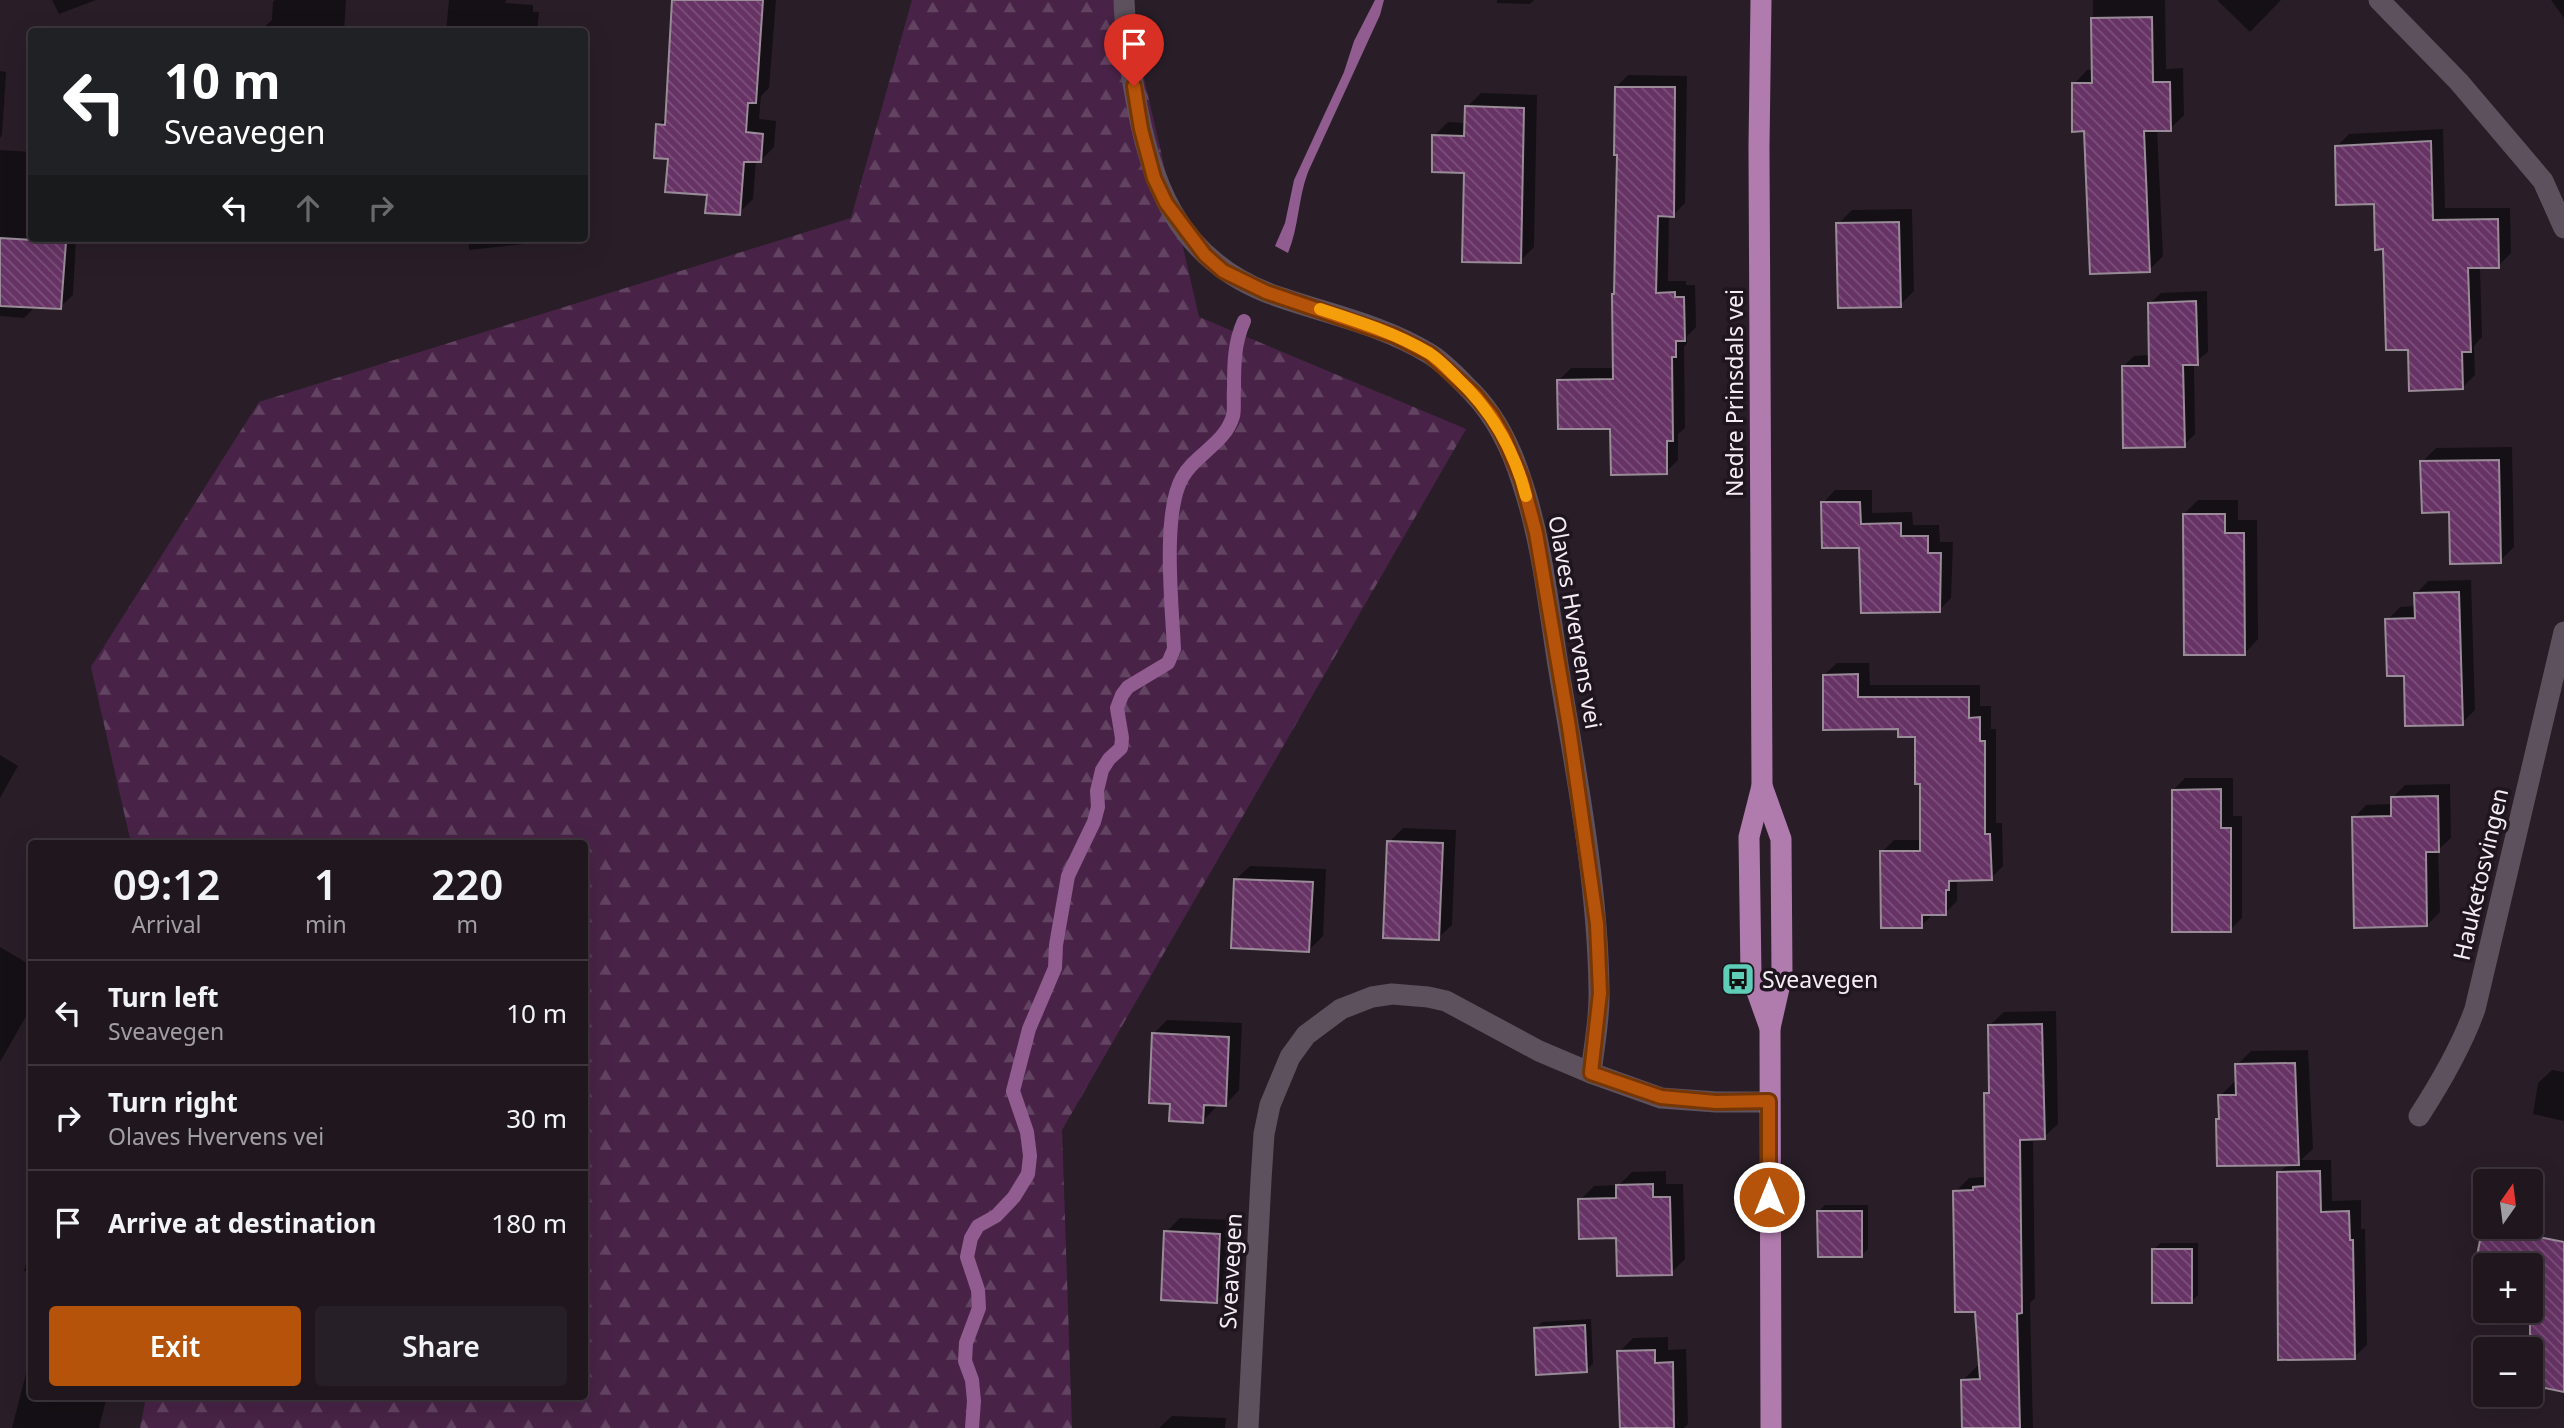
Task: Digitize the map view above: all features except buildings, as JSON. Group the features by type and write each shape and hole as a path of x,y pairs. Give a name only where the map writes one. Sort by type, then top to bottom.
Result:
{"main road":[{"name":"Nedre Prinsdals vei","path":"1761,0 1759,160 1762,786 1749,837 1751,975 1770,1028"},
{"name":"Nedre Prinsdals vei","path":"1762,786 1781,839 1783,975 1770,1028 1771,1428"}],"street":[{"name":"Olaves Hvervens vei","path":"1124,0 1139,120 1154,178 1166,203 1205,255 1223,271 1266,292 1385,332 1430,354 1475,395 1504,437 1522,480 1536,533 1569,727 1597,924 1600,993 1591,1073"},
{"path":"2379,0 2459,82 2543,181 2564,228"},
{"name":"Hauketosvingen","path":"2419,1116 2465,1037 2475,1009 2564,632"},
{"name":"Sveavegen","path":"1248,1428 1264,1133 1270,1105 1290,1057 1306,1035 1320,1023 1357,1002 1392,994 1412,994 1446,1001 1539,1051 1591,1073 1661,1097 1716,1102 1769,1101"}],"green space":[{"path":"912,0 1126,0 1199,317 1466,429 1062,1130 1072,1428 140,1428 145,1400 588,1400 588,840 130,840 91,667 259,402 851,218"}],"shaded area":[{"path":"1375,0 1384,0 1380,15 1308,172 1288,253 1275,246 1285,223 1294,180 1344,72 1354,41"}],"waterway":[{"path":"972,1428 974,1401 972,1380 965,1361 966,1343 979,1308 978,1290 967,1257 971,1238 978,1226 996,1216 1014,1197 1028,1174 1030,1156 1027,1132 1013,1091 1029,1029 1055,968 1056,945 1068,876 1094,822 1102,770 1121,748 1117,708 1128,687 1168,663 1174,649 1170,537 1176,494 1182,478 1194,462 1217,442 1233,416 1235,354 1244,321"}],"slow traffic":[{"path":"1320,309 1395,336 1445,365 1492,416 1504,437 1526,496"}],"place":[{"name":"Sveavegen","path":"1738,979"}],"route":[{"path":"1134,86 1141,129 1154,178 1166,203 1205,255 1223,271 1266,292 1353,320 1395,336 1430,354 1475,395 1492,416 1522,480 1536,533 1569,727 1597,924 1600,993 1591,1073 1661,1097 1716,1102 1769,1101 1769,1197"}]}
